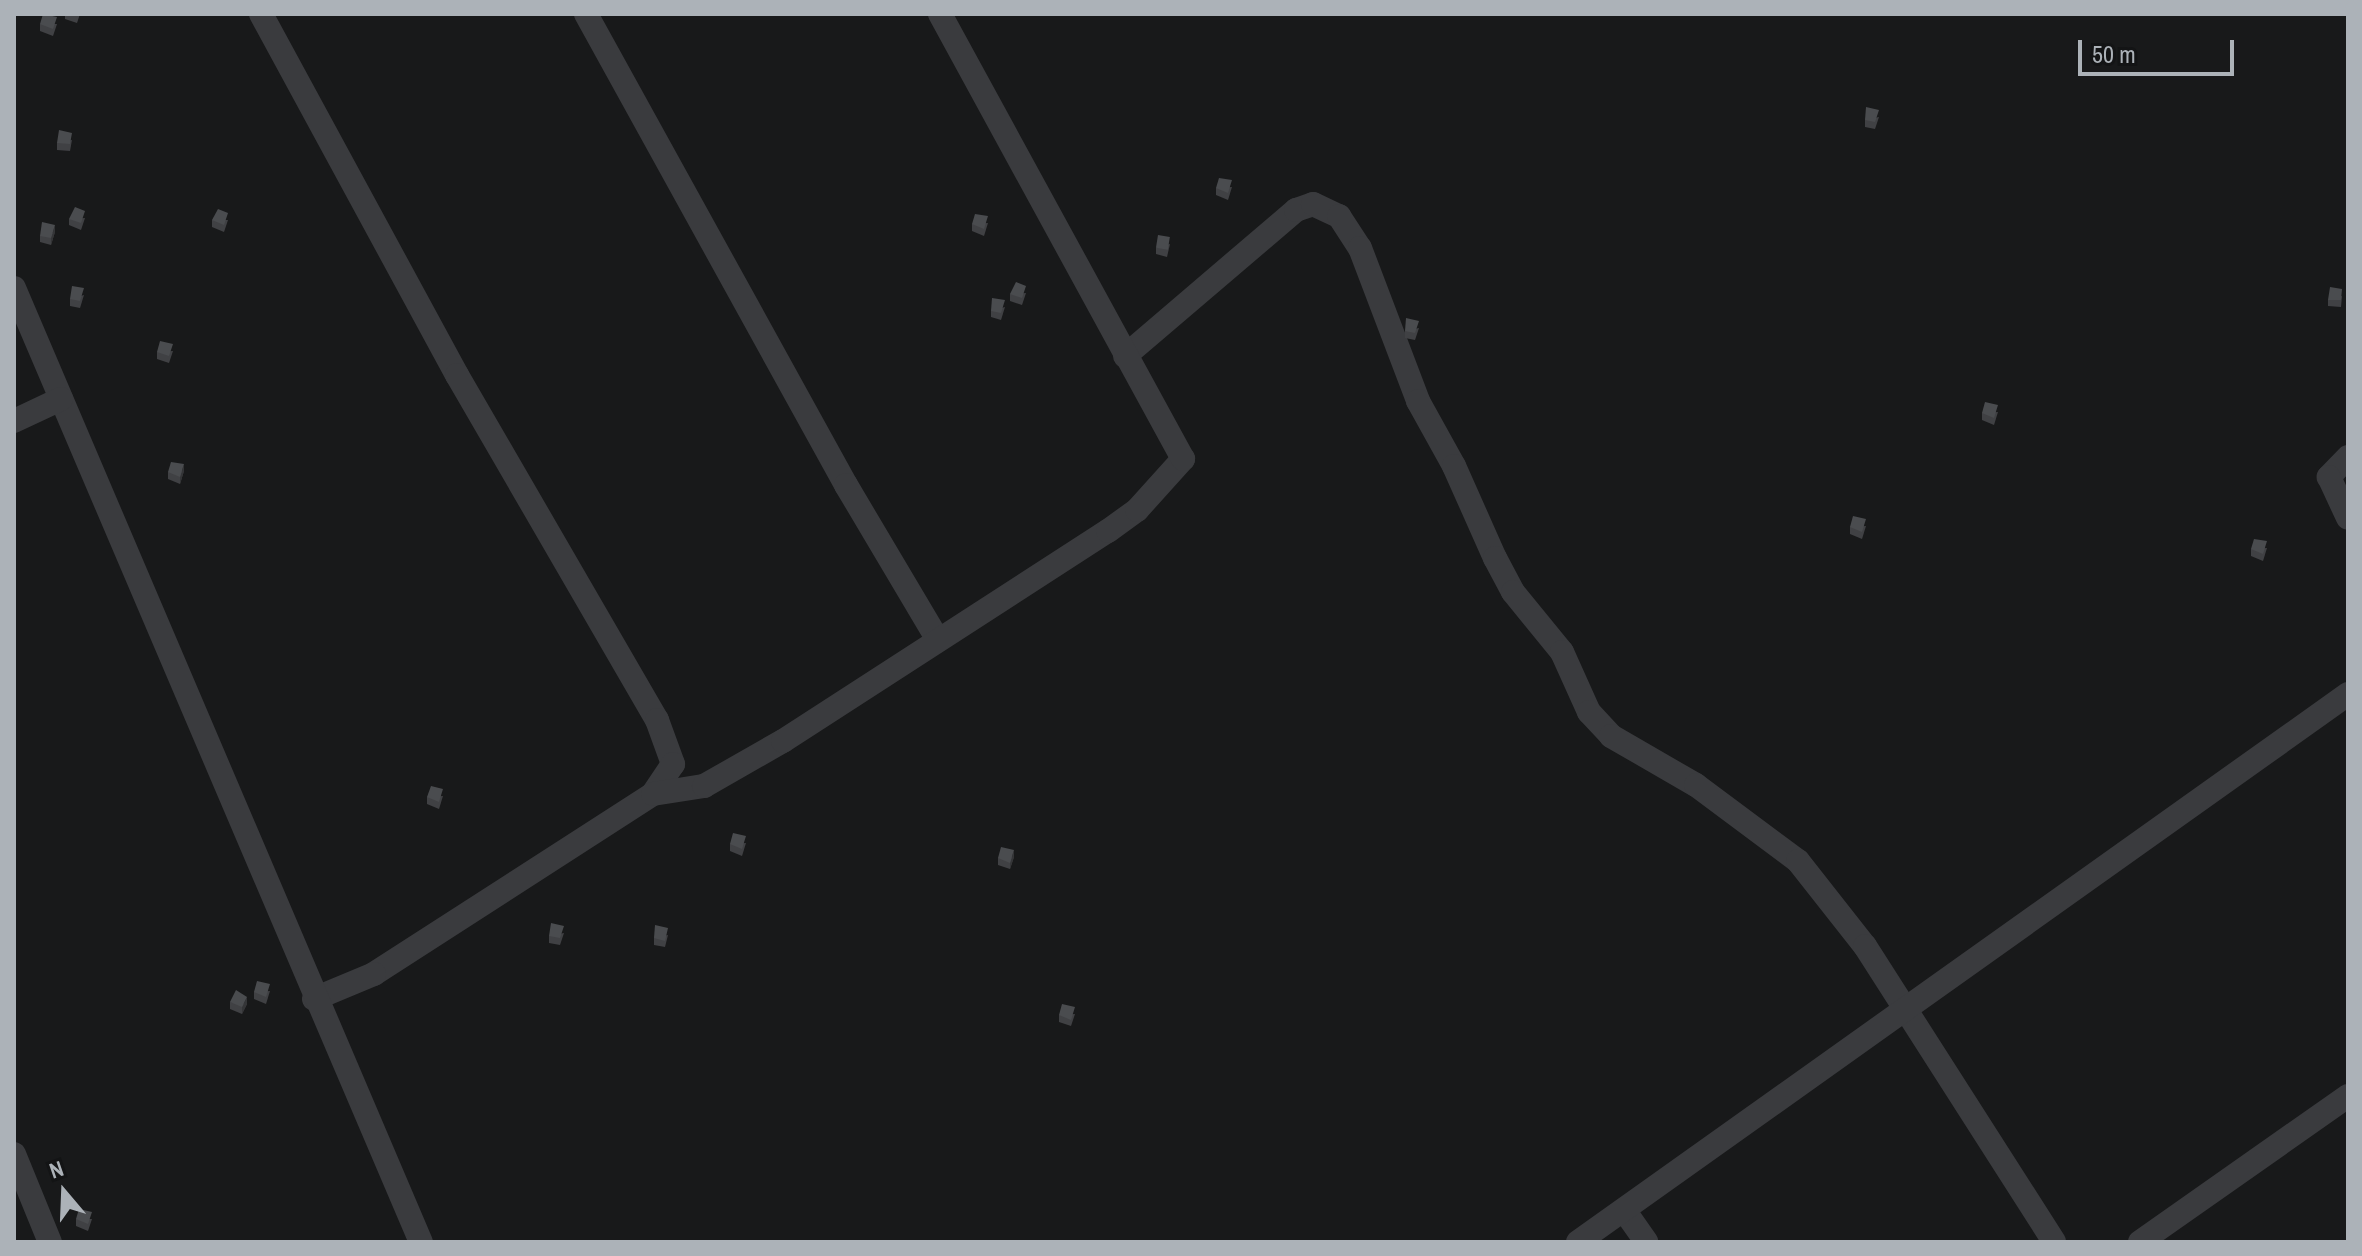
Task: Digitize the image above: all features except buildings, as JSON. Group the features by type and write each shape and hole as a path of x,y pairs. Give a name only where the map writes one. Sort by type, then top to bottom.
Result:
{"street":[{"path":"261,14 323,119 420,309 667,740 672,773 653,794 374,974 314,999"},
{"path":"586,14 846,485 937,638"},
{"path":"653,794 704,786 735,771 937,638 1108,531 1137,510 1183,459 940,14"},
{"path":"1125,356 1296,210 1313,204 1339,216 1360,248 1418,401 1495,558 1513,592 1562,652 1593,718 1611,736 1723,803 1798,861 1865,946 2054,1242"},
{"path":"14,288 314,999 421,1242"},
{"path":"14,421 61,399"},
{"path":"2348,457 2329,477 2348,518"},
{"path":"1578,1242 2348,694"},
{"path":"2140,1242 2344,1107"},
{"path":"14,1154 50,1242"},
{"path":"1624,1210 1646,1242"}]}
